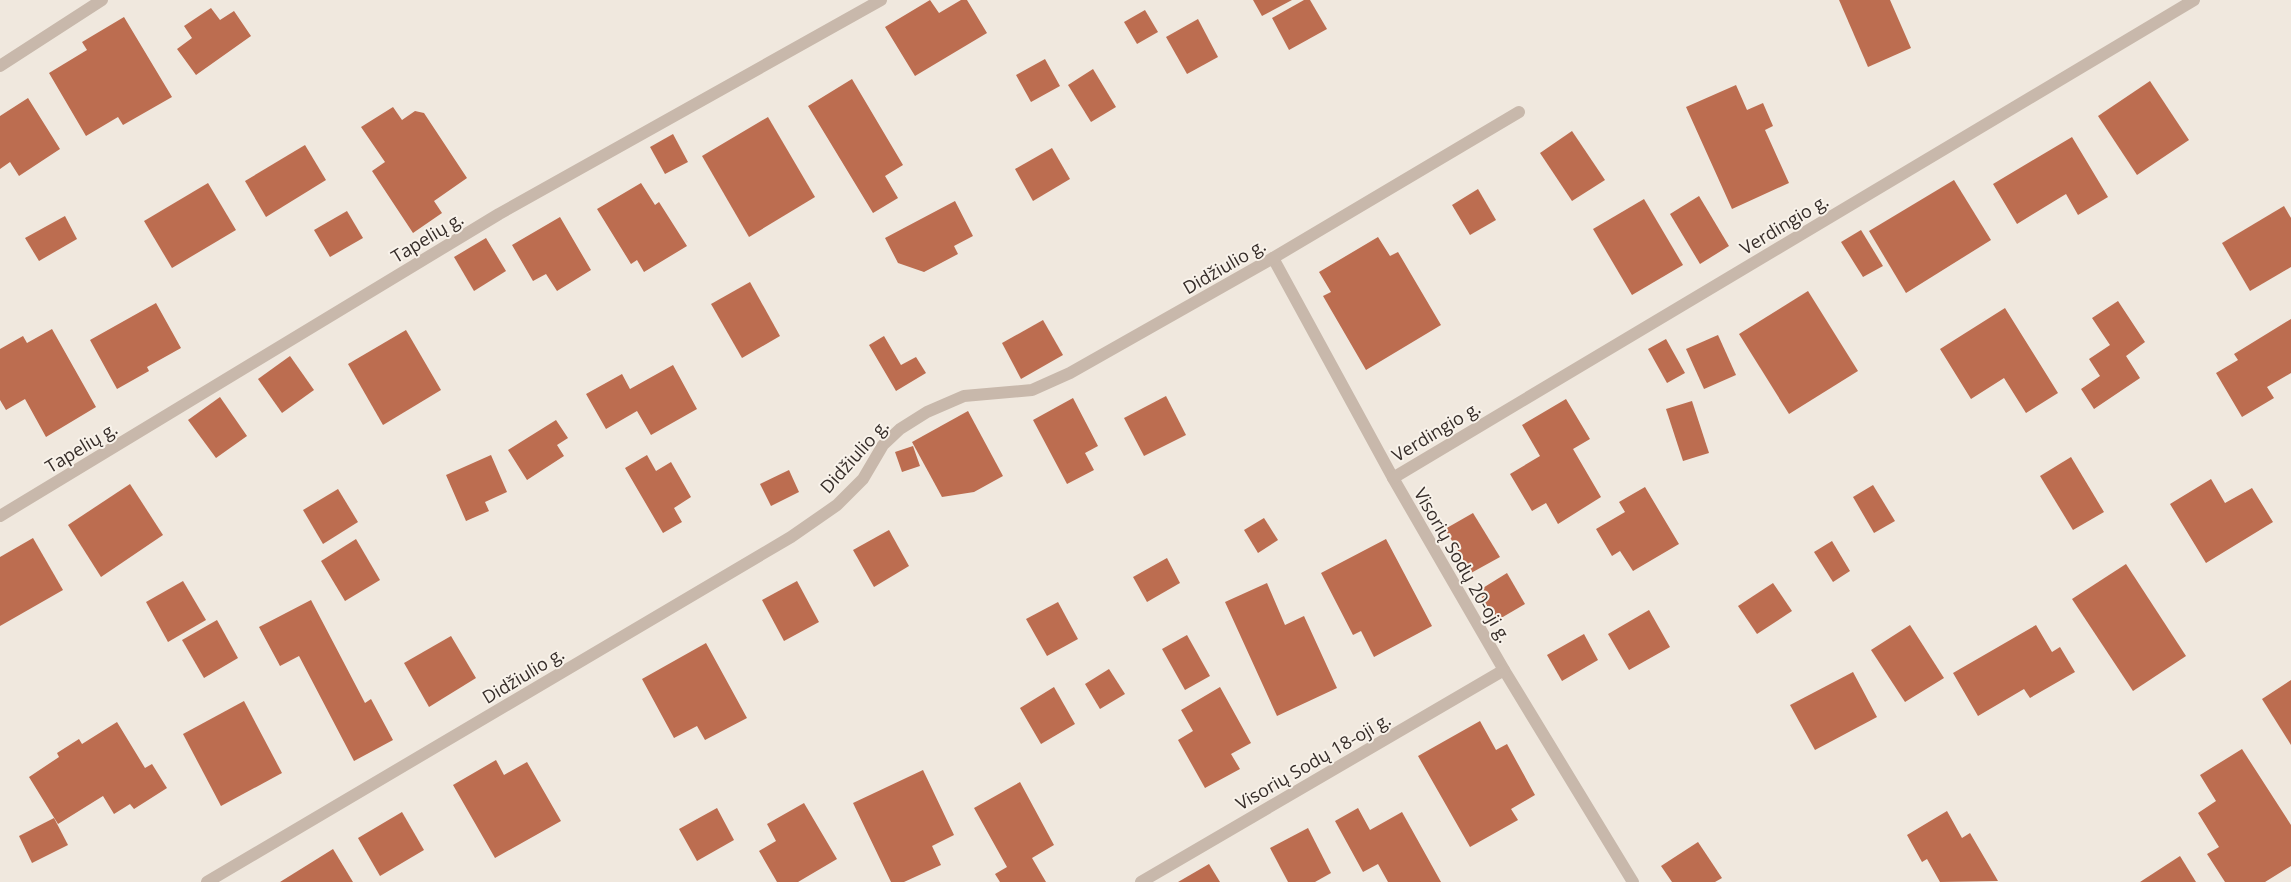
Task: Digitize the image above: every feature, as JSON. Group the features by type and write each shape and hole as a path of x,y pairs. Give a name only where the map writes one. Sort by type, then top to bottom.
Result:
{"street":[{"path":"0,66 102,0"},
{"name":"Tapelių g.","path":"0,516 499,214 881,0"},
{"name":"Verdingio g.","path":"1393,478 2194,0"},
{"name":"Didžiulio g.","path":"207,882 791,537 837,505 863,479 883,445 900,430 926,412 964,396 1032,390 1070,373 1273,258 1519,112"},
{"name":"Visorių Sodų 20-oji g.","path":"1273,258 1393,478 1504,670 1633,882"},
{"name":"Visorių Sodų 18-oji g.","path":"1141,882 1504,670"}],"building":[{"path":"930,0 939,13 961,0 967,0 987,33 915,76 885,27"},
{"path":"1253,0 1292,0 1262,16"},
{"path":"1304,0 1310,0 1327,29 1289,50 1272,18"},
{"path":"1839,0 1890,0 1911,48 1868,67"},
{"path":"211,8 220,20 234,11 251,36 196,75 177,49 192,38 184,26"},
{"path":"1145,10 1158,32 1137,44 1124,22"},
{"path":"124,17 172,97 123,125 118,117 86,136 49,73 87,50 82,42"},
{"path":"1198,19 1218,57 1187,74 1166,37"},
{"path":"1045,59 1060,86 1031,102 1016,75"},
{"path":"1093,69 1116,107 1091,122 1068,85"},
{"path":"852,79 903,165 885,176 898,198 873,213 808,106"},
{"path":"2150,81 2189,140 2137,175 2098,116"},
{"path":"1736,85 1747,110 1763,103 1773,126 1765,130 1789,183 1732,209 1686,107"},
{"path":"28,98 60,149 19,176 10,162 0,169 0,116"},
{"path":"393,107 402,120 415,111 424,113 467,178 434,201 442,213 413,233 372,171 385,162 361,127"},
{"path":"768,117 815,197 749,237 702,156"},
{"path":"1572,131 1605,180 1572,201 1540,153"},
{"path":"673,134 688,162 665,174 650,147"},
{"path":"2072,137 2108,197 2078,215 2066,194 2017,224 1993,184"},
{"path":"305,145 326,180 266,217 245,181"},
{"path":"1052,148 1070,179 1033,201 1015,169"},
{"path":"1954,180 1991,240 1906,293 1869,231"},
{"path":"208,183 236,230 172,268 144,221"},
{"path":"641,183 655,205 659,202 687,246 644,272 637,260 631,264 597,209"},
{"path":"1478,189 1496,220 1470,235 1452,205"},
{"path":"1699,196 1729,246 1700,264 1670,214"},
{"path":"1644,199 1683,265 1632,295 1593,229"},
{"path":"955,201 973,236 954,246 958,254 924,272 898,263 885,238"},
{"path":"2284,206 2291,218 2291,267 2250,291 2222,243"},
{"path":"347,211 363,238 330,257 314,230"},
{"path":"65,216 77,239 39,261 25,238"},
{"path":"560,217 591,270 557,291 546,274 533,281 512,245"},
{"path":"1861,230 1883,266 1863,277 1841,242"},
{"path":"1378,237 1390,256 1398,252 1441,325 1366,370 1323,296 1331,292 1319,272"},
{"path":"486,238 506,271 474,291 454,257"},
{"path":"750,282 780,336 742,358 711,304"},
{"path":"1808,291 1858,371 1789,414 1739,334"},
{"path":"2118,301 2145,342 2126,356 2140,378 2094,409 2081,389 2100,376 2089,359 2110,345 2092,318"},
{"path":"156,303 181,348 147,367 149,371 117,389 90,340"},
{"path":"2005,308 2058,393 2026,413 2004,378 1971,399 1940,349"},
{"path":"2291,319 2291,373 2267,387 2274,398 2242,417 2216,373 2238,360 2234,354"},
{"path":"1043,320 1063,355 1021,379 1002,343"},
{"path":"52,329 96,407 46,437 25,399 6,410 0,400 0,349 23,336 27,343"},
{"path":"406,330 441,390 383,425 348,364"},
{"path":"1718,335 1736,375 1704,389 1686,349"},
{"path":"884,336 901,365 916,357 926,373 896,391 869,345"},
{"path":"1666,339 1685,373 1667,383 1648,349"},
{"path":"290,356 314,390 282,413 258,379"},
{"path":"673,365 697,409 651,435 637,411 606,429 586,394 622,374 630,389"},
{"path":"1166,396 1186,435 1144,456 1124,418"},
{"path":"220,397 247,436 216,458 188,420"},
{"path":"1073,398 1098,446 1085,453 1094,470 1067,484 1033,420"},
{"path":"1566,399 1590,439 1573,449 1601,497 1558,524 1546,503 1532,511 1510,474 1540,456 1522,425"},
{"path":"1692,401 1709,453 1683,461 1666,409"},
{"path":"968,411 1003,476 974,492 942,497 912,442"},
{"path":"556,420 568,438 557,445 564,456 527,480 508,450"},
{"path":"913,446 920,466 902,472 895,452"},
{"path":"491,455 507,492 485,502 489,511 466,521 446,475"},
{"path":"647,455 656,471 671,462 691,497 674,508 682,522 663,533 625,468"},
{"path":"2071,457 2104,512 2073,530 2040,476"},
{"path":"789,470 799,492 771,506 760,484"},
{"path":"2211,479 2225,503 2252,488 2273,522 2206,563 2170,504"},
{"path":"130,484 163,535 101,577 68,525"},
{"path":"1873,485 1895,521 1874,533 1853,497"},
{"path":"1645,487 1679,544 1633,571 1620,551 1612,556 1596,529 1625,512 1619,502"},
{"path":"338,489 358,522 323,544 303,510"},
{"path":"1473,513 1500,557 1471,573 1445,529"},
{"path":"1264,518 1278,540 1258,553 1244,530"},
{"path":"889,530 909,566 874,587 853,550"},
{"path":"33,538 63,590 0,626 0,557"},
{"path":"356,539 380,580 345,601 321,561"},
{"path":"1386,539 1432,626 1374,657 1361,631 1353,635 1321,573"},
{"path":"1832,541 1850,571 1833,582 1814,552"},
{"path":"1167,558 1180,583 1147,602 1133,577"},
{"path":"2126,564 2186,656 2133,691 2072,599"},
{"path":"1507,573 1525,604 1496,621 1478,591"},
{"path":"183,581 206,620 168,642 146,602"},
{"path":"797,581 819,622 784,641 762,600"},
{"path":"1267,583 1285,625 1304,616 1337,688 1277,716 1225,602"},
{"path":"1773,583 1792,611 1757,634 1738,606"},
{"path":"311,600 365,703 371,699 393,740 354,761 299,656 280,666 259,627"},
{"path":"1058,602 1078,639 1047,656 1026,619"},
{"path":"1649,610 1670,647 1629,670 1608,634"},
{"path":"217,620 238,658 204,678 182,640"},
{"path":"1910,625 1944,678 1905,702 1871,650"},
{"path":"2036,625 2052,652 2060,647 2075,672 2030,698 2024,689 1978,716 1953,673"},
{"path":"1584,634 1598,660 1562,681 1547,655"},
{"path":"1187,635 1210,676 1185,690 1162,649"},
{"path":"451,636 476,678 429,707 404,663"},
{"path":"706,643 747,718 705,740 697,726 674,738 642,679"},
{"path":"1109,669 1125,694 1100,709 1085,684"},
{"path":"1853,672 1877,717 1815,750 1790,705"},
{"path":"2291,680 2291,745 2262,699"},
{"path":"1054,687 1075,724 1041,744 1020,708"},
{"path":"1220,687 1251,743 1231,754 1240,769 1205,788 1178,740 1193,731 1181,710"},
{"path":"244,701 282,773 221,806 183,734"},
{"path":"1480,721 1496,750 1507,744 1535,795 1511,809 1518,820 1470,847 1418,756"},
{"path":"117,722 145,768 152,764 167,788 134,809 130,804 114,814 103,796 58,824 29,777 59,757 57,753 79,739 82,744"},
{"path":"2242,749 2291,825 2291,866 2265,882 2225,882 2207,854 2219,847 2198,813 2216,801 2200,775"},
{"path":"496,760 504,775 527,762 561,821 495,858 453,785"},
{"path":"923,770 954,835 932,846 941,865 904,882 891,882 853,803"},
{"path":"1020,782 1054,845 1032,858 1046,882 1000,882 995,874 1007,867 974,808"},
{"path":"804,803 837,859 798,882 777,882 759,851 776,841 767,824"},
{"path":"717,808 734,840 697,861 679,829"},
{"path":"1358,808 1370,830 1402,812 1441,882 1388,882 1378,864 1363,872 1335,821"},
{"path":"1947,811 1962,838 1970,833 1998,881 1940,882 1927,859 1922,862 1907,835"},
{"path":"402,812 424,850 380,876 358,838"},
{"path":"54,818 68,845 32,863 19,836"},
{"path":"1308,828 1331,873 1315,882 1288,882 1270,848"},
{"path":"1698,842 1722,878 1715,882 1672,882 1661,866"},
{"path":"333,849 353,882 280,882"},
{"path":"2180,856 2196,882 2140,882"},
{"path":"1209,864 1220,882 1178,882"}]}
